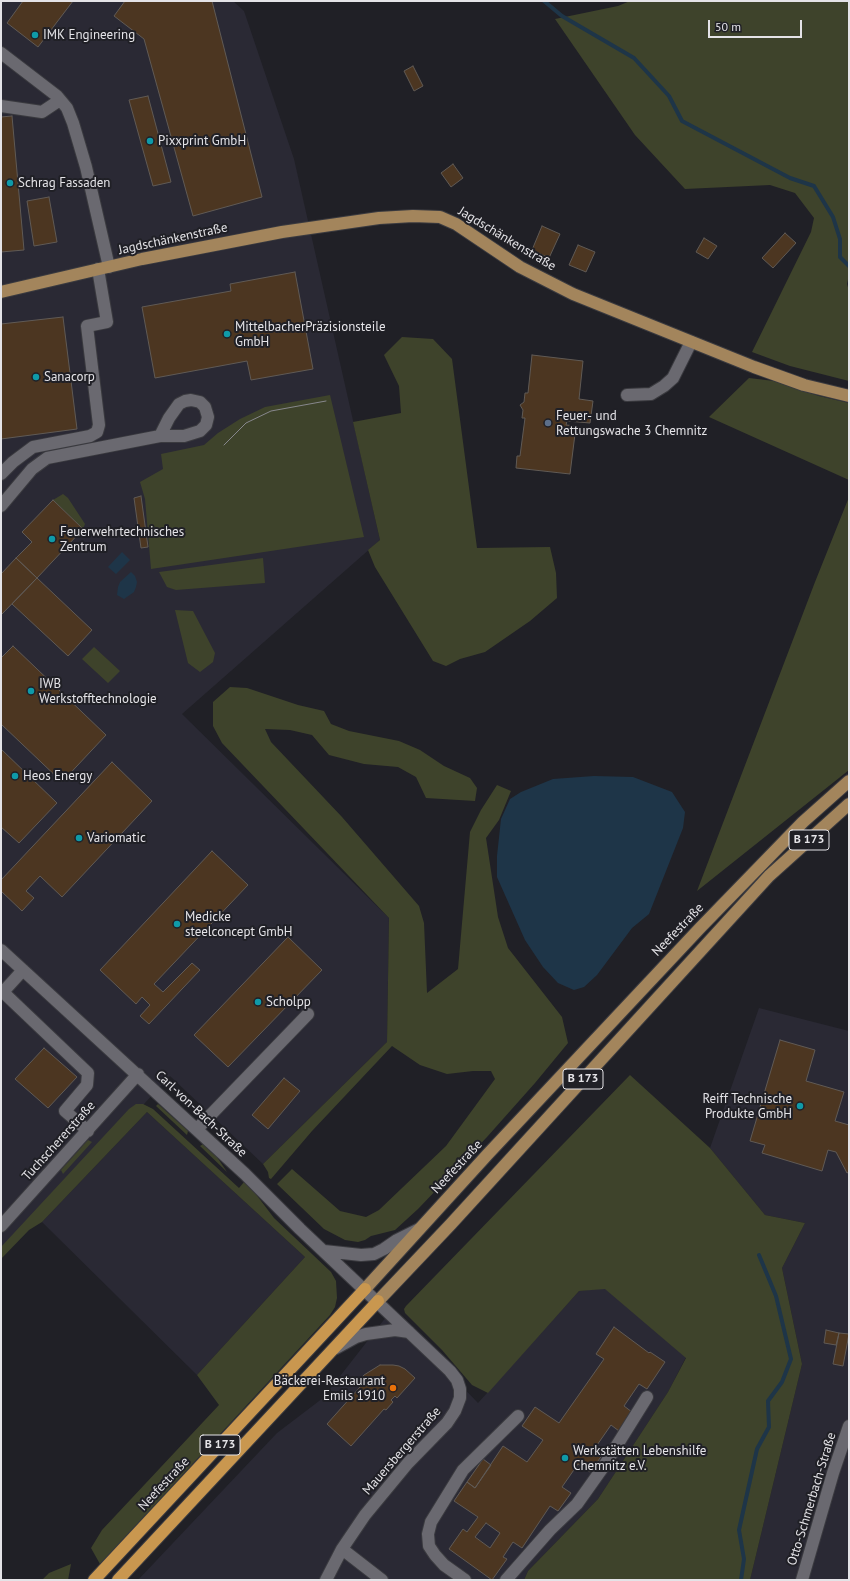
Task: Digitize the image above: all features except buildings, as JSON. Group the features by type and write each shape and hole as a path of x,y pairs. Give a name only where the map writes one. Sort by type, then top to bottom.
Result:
{"highway":[{"name":"Neefestraße","path":"94,1580 365,1289"},
{"name":"B 173","path":"118,1580 378,1302"}],"main road":[{"name":"Jagdschänkenstraße","path":"1,292 104,268 232,242 348,221 396,216 440,217 456,224 509,260 573,294 754,367 804,385 849,396"},
{"name":"Neefestraße","path":"365,1289 419,1229 700,928 802,822 849,781"},
{"name":"B 173","path":"378,1302 769,876 849,804"}],"street":[{"name":"Jagdschänkenstraße","path":"1,53 33,77 60,100 66,108 73,123 84,160 104,268"},
{"path":"1,106 42,112 60,100"},
{"path":"1,474 13,462 33,447 90,436 98,432 99,425 87,326 107,322 104,268"},
{"path":"627,395 651,394 664,386 673,378 691,342"},
{"path":"2,504 32,469 47,458 160,436"},
{"name":"Carl-von-Bach-Straße","path":"1,950 197,1129 378,1302"},
{"path":"23,970 3,992 88,1073 87,1085 65,1111 88,1131"},
{"path":"197,1129 308,1014"},
{"name":"Tuchschererstraße","path":"1,1226 138,1074"},
{"path":"324,1251 361,1256 374,1254 419,1229"},
{"name":"Mauersbergerstraße","path":"326,1580 342,1549 365,1515 397,1476 447,1423 455,1411 460,1398 460,1389 457,1380 453,1375 378,1302"},
{"path":"331,1351 356,1337 366,1334 395,1330 409,1332"},
{"path":"506,1580 550,1530 577,1504 604,1466 647,1396"},
{"path":"465,1580 444,1565 429,1546 428,1534 431,1522 463,1470 518,1416"},
{"name":"Otto-Schmerbach-Straße","path":"802,1580 833,1473 849,1426"},
{"path":"342,1549 382,1580"}],"shaded area":[{"path":"1,1 233,1 244,11 294,159 380,540 182,714 389,918 387,1042 263,1164 170,1076 1,1258"},
{"path":"759,1008 849,1031 849,1580 750,1580 802,1364 782,1268 805,1223 765,1215 710,1148"},
{"path":"147,1112 305,1257 197,1375 42,1222"},
{"path":"605,1288 686,1357 668,1392 598,1499 528,1571 524,1580 138,1580 277,1433 323,1398 390,1312 478,1403 579,1291"}],"green space":[{"path":"630,1 849,1 849,275 847,284 849,291 849,381 790,366 752,352 811,232 814,218 795,193 770,185 685,189 635,135 555,19 618,6"},
{"path":"402,337 433,339 452,359 477,548 550,547 556,573 557,598 530,621 485,652 460,659 446,666 433,661 375,567 368,550 380,540 353,422 401,413 399,386 384,355"},
{"path":"749,378 774,381 819,396 849,403 849,480 709,417"},
{"path":"330,395 364,537 151,569 145,499 140,482 163,469 161,454 204,445 218,433 240,419 265,407"},
{"path":"63,494 68,498 85,524 83,529 53,500"},
{"path":"849,497 849,770 697,891 815,582"},
{"path":"263,558 265,583 176,590 167,587 159,572"},
{"path":"175,610 193,611 215,653 213,662 200,672 188,663"},
{"path":"94,647 120,671 108,683 82,659"},
{"path":"230,687 247,688 298,705 324,711 331,724 349,731 399,741 420,750 444,766 470,778 477,788 475,801 426,798 416,777 398,767 364,764 329,755 312,735 290,730 265,729 271,742 342,817 419,906 424,923 427,993 458,969 470,832 481,810 497,785 511,791 499,820 486,838 498,917 508,948 562,1017 568,1043 487,1137 418,1209 395,1230 371,1236 358,1242 345,1240 324,1229 277,1184 292,1169 340,1211 366,1217 379,1210 446,1146 495,1079 491,1071 473,1071 447,1074 420,1065 392,1046 312,1131 271,1179 269,1178 268,1172 263,1164 387,1042 389,918 222,743 213,726 213,702"},
{"path":"630,1075 710,1148 765,1215 805,1223 782,1268 802,1364 750,1580 524,1580 528,1571 598,1499 668,1392 686,1358 605,1289 579,1291 488,1393 472,1385 442,1350 405,1313 404,1309"},
{"path":"136,1104 143,1104 153,1109 239,1188 244,1182 255,1193 274,1218 331,1272 336,1281 337,1298 335,1307 330,1315 100,1564 91,1548 102,1530 219,1405 197,1375 305,1257 147,1112 42,1222 29,1230 1,1259 1,1247 129,1109"},
{"path":"158,1104 188,1131 187,1135 156,1106"},
{"path":"88,1140 92,1142 63,1174 61,1170"},
{"path":"203,1144 217,1157 227,1172 200,1146"},
{"path":"71,1564 68,1580 42,1580 49,1573"}],"water":[{"path":"122,552 130,560 116,574 108,567"},
{"path":"131,572 135,576 137,582 136,587 134,592 124,599 117,595 118,587 120,582"},
{"path":"594,776 633,777 672,792 685,812 683,828 649,914 632,928 597,975 584,987 574,990 558,983 543,967 525,940 497,877 497,856 501,819 510,799 521,792 553,779"}],"waterway":[{"path":"544,1 562,16 634,58 669,96 682,121 790,178 814,186 833,217 840,239 840,257 849,266"},
{"path":"741,1580 744,1559 739,1530 757,1449 769,1427 768,1401 782,1382 791,1359 776,1296 759,1255"}],"tram line":[{"path":"224,445 246,423 271,411 326,401"}],"place":[{"name":"IMK Engineering","path":"35,35"},
{"name":"Pixxprint GmbH","path":"150,141"},
{"name":"Schrag Fassaden","path":"10,183"},
{"name":"MittelbacherPräzisionsteile GmbH","path":"227,334"},
{"name":"Sanacorp","path":"36,377"},
{"name":"Feuer- und Rettungswache 3 Chemnitz","path":"548,423"},
{"name":"Feuerwehrtechnisches Zentrum","path":"52,539"},
{"name":"IWB Werkstofftechnologie","path":"31,691"},
{"name":"Heos Energy","path":"15,776"},
{"name":"Variomatic","path":"79,838"},
{"name":"Medicke steelconcept GmbH","path":"177,924"},
{"name":"Scholpp","path":"258,1002"},
{"name":"Reiff Technische Produkte GmbH","path":"800,1106"},
{"name":"Bäckerei-Restaurant Emils 1910","path":"393,1388"},
{"name":"Werkstätten Lebenshilfe Chemnitz e.V.","path":"565,1458"}]}
